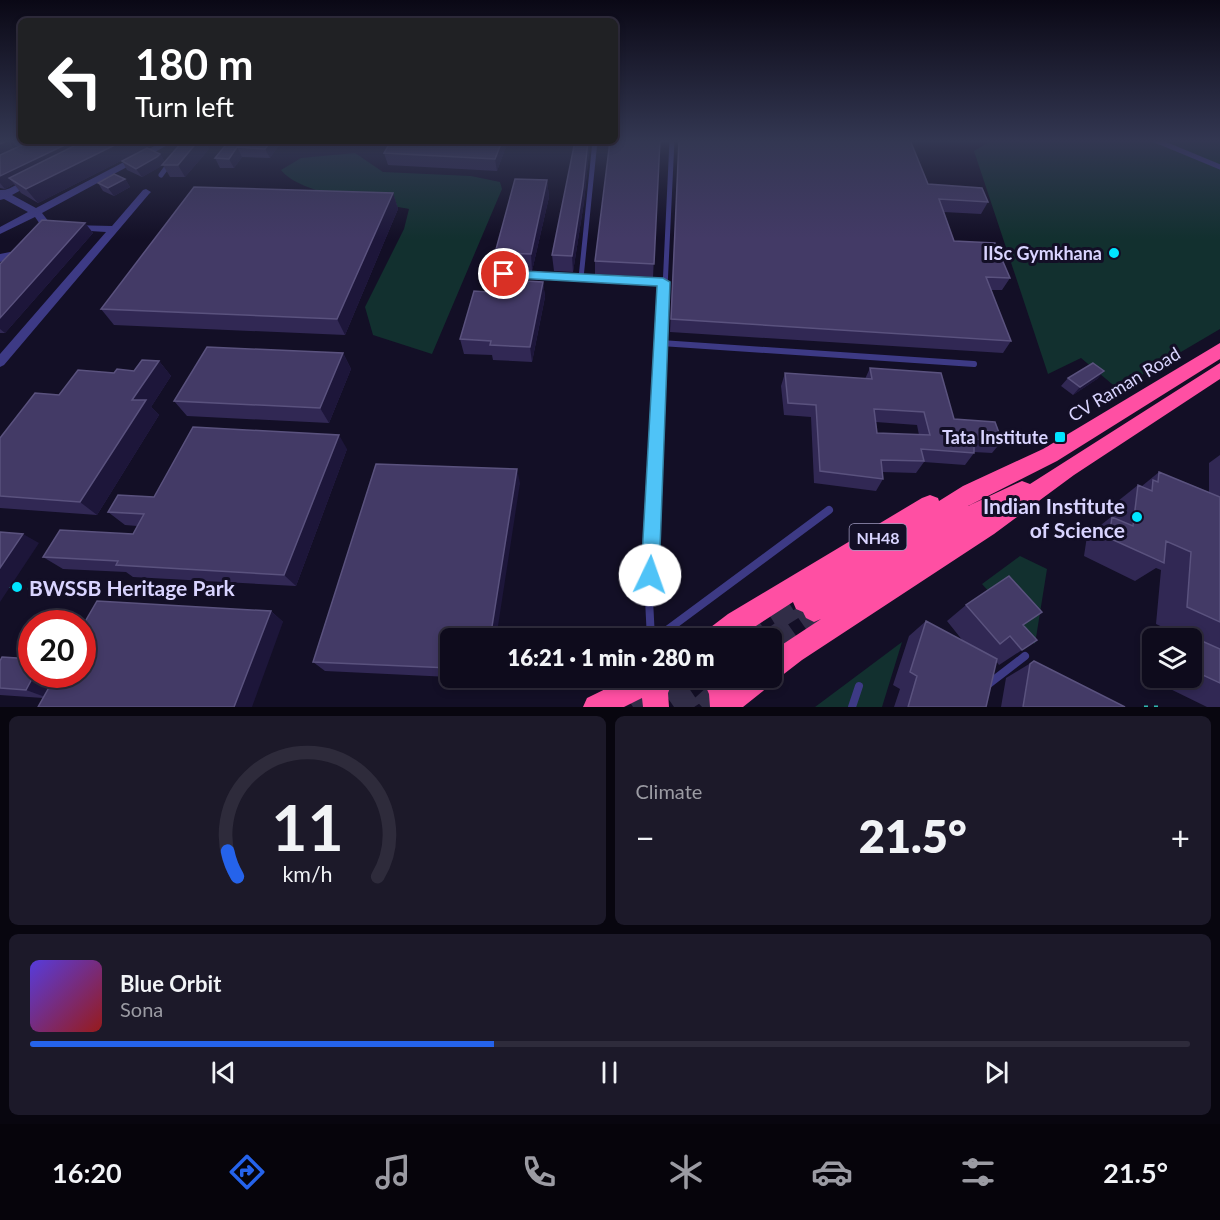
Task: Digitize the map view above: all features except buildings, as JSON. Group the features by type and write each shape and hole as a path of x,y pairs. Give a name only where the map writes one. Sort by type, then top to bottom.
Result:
{"highway":[{"name":"CV Raman Road","path":"1058,462 1220,350"},
{"name":"NH48","path":"782,660 986,527 1058,462 1220,370"},
{"name":"NH48","path":"731,628 965,484 1058,462"},
{"path":"809,605 958,522 1058,462"},
{"path":"596,707 637,688"},
{"path":"656,688 656,707"},
{"path":"719,688 723,706"},
{"path":"723,706 743,688"}],"street":[{"path":"0,231 110,173"},
{"path":"1,194 44,175"},
{"path":"0,362 146,192"},
{"path":"1,194 36,212 43,228 113,230"},
{"path":"3,263 23,250"}],"lane":[{"path":"581,278 592,173"},
{"path":"652,628 649,599 670,173"},
{"path":"504,274 663,282"},
{"path":"661,343 974,364"},
{"path":"668,628 829,510"},
{"path":"982,697 985,687 1025,656"},
{"path":"852,707 859,686"}],"path":[{"path":"0,586 29,588"},
{"path":"1144,707 1163,707"}],"green space":[{"path":"284,173 405,173 471,176 500,182 502,189 432,354 373,335 365,307 404,229 409,209 340,196 304,186"},
{"name":"IISc Gymkhana","path":"981,173 1220,173 1220,329 1118,389 1081,358 1048,374"},
{"path":"1020,556 1047,569 1035,644 982,584"},
{"path":"902,642 882,707 815,707"}],"tunnel":[{"path":"761,628 804,601"},
{"path":"782,632 814,610"},
{"path":"633,707 664,688"},
{"path":"674,707 702,688"},
{"path":"702,707 723,688"}],"place":[{"name":"IISc Gymkhana","path":"1114,253"},
{"name":"Tata Institute","path":"1060,437"},
{"name":"Indian Institute of Science","path":"1137,517"},
{"name":"BWSSB Heritage Park","path":"17,587"}],"route":[{"path":"504,274 663,282 650,575"}]}
